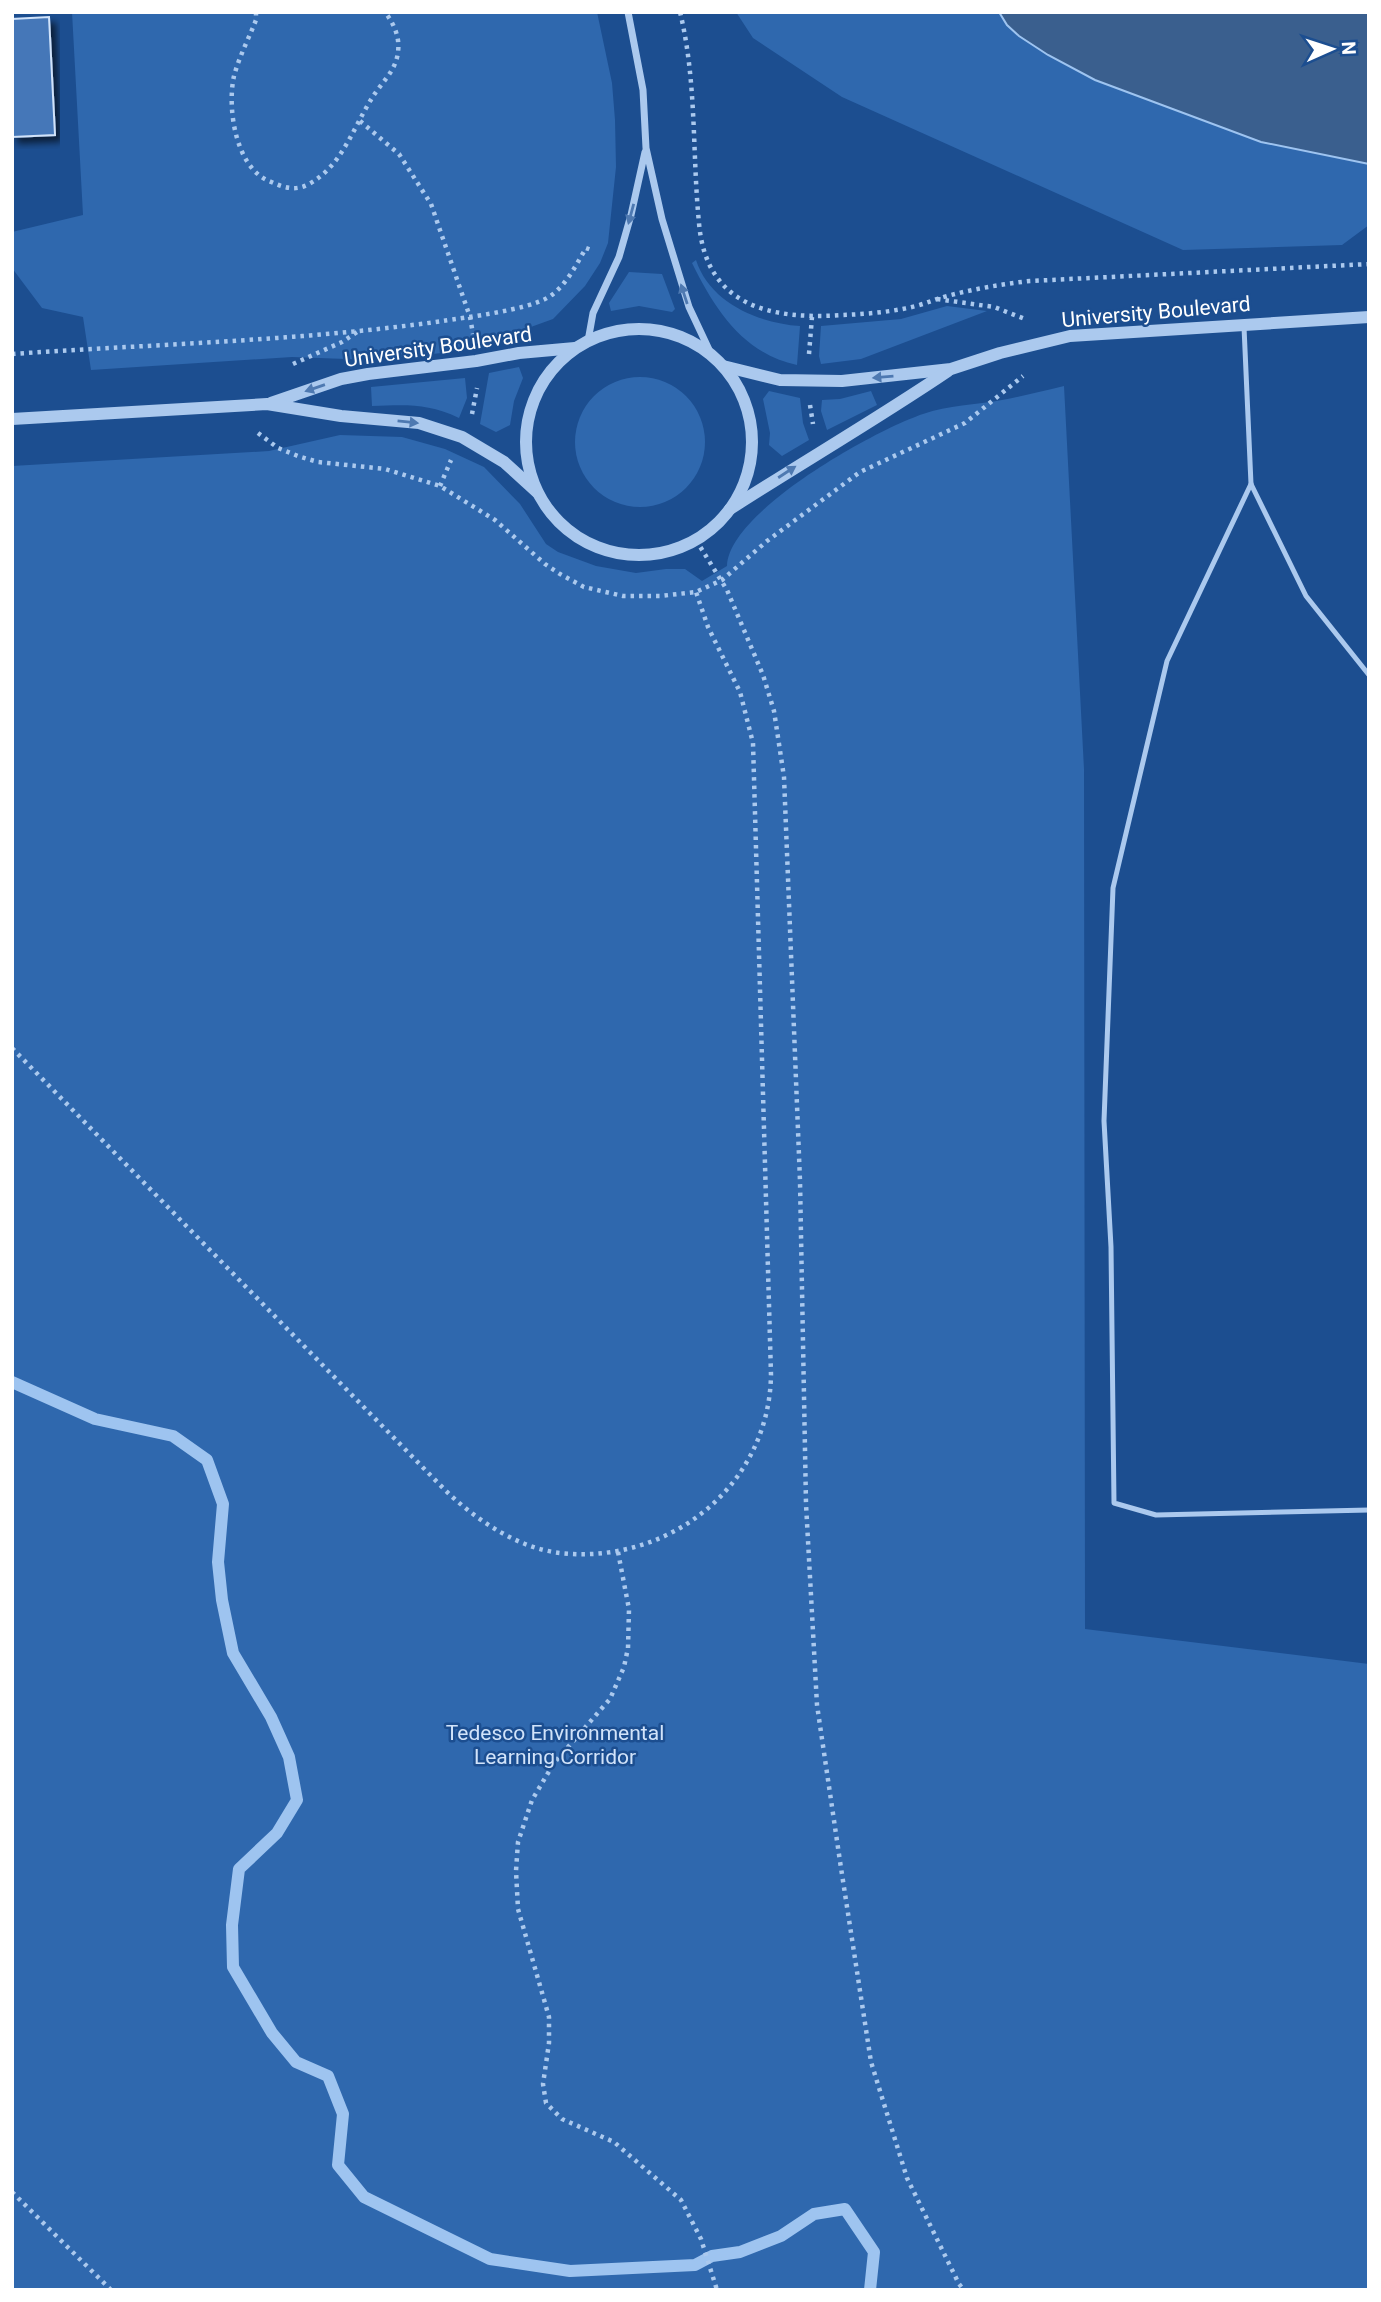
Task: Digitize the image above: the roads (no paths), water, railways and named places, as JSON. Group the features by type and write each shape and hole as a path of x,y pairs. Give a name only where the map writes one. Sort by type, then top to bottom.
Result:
{"street":[{"path":"628,12 643,90 646,148 673,258 689,307 712,356"},
{"path":"587,341 593,313 619,257 646,148"},
{"name":"University Boulevard","path":"723,366 780,380 808,382 882,377 951,369 1000,353 1070,336 1369,317"},
{"path":"649,329 681,337 712,356 737,386 747,408 752,442 747,476 730,509 712,529 696,540 676,549 642,555 609,551 586,542 566,528 551,513 538,492 528,464 526,437 529,413 538,391 555,366 587,341 616,331 649,329"},
{"name":"University Boulevard","path":"267,404 341,380 369,374 519,353 576,348"},
{"name":"University Boulevard","path":"730,509 824,448 876,419 951,369"},
{"name":"University Boulevard","path":"12,419 267,404 341,416 419,423 462,437 504,463 538,492"}],"lane":[{"path":"1244,324 1251,484 1306,596 1369,675"},
{"path":"1251,484 1167,661 1113,888 1104,1121 1111,1247 1114,1503 1156,1515 1369,1510"}],"waterway":[{"path":"12,1382 95,1419 173,1436 207,1460 223,1504 218,1562 222,1600 233,1653 271,1717 289,1757 297,1800 277,1833 239,1869 232,1925 233,1967 272,2033 296,2062 328,2076 343,2114 338,2165 364,2197 490,2259 570,2271 695,2265 712,2256 740,2252 781,2236 814,2214 845,2209 874,2252 870,2290"}],"park label":[{"name":"Tedesco Environmental Learning Corridor","path":"555,1745"}]}
